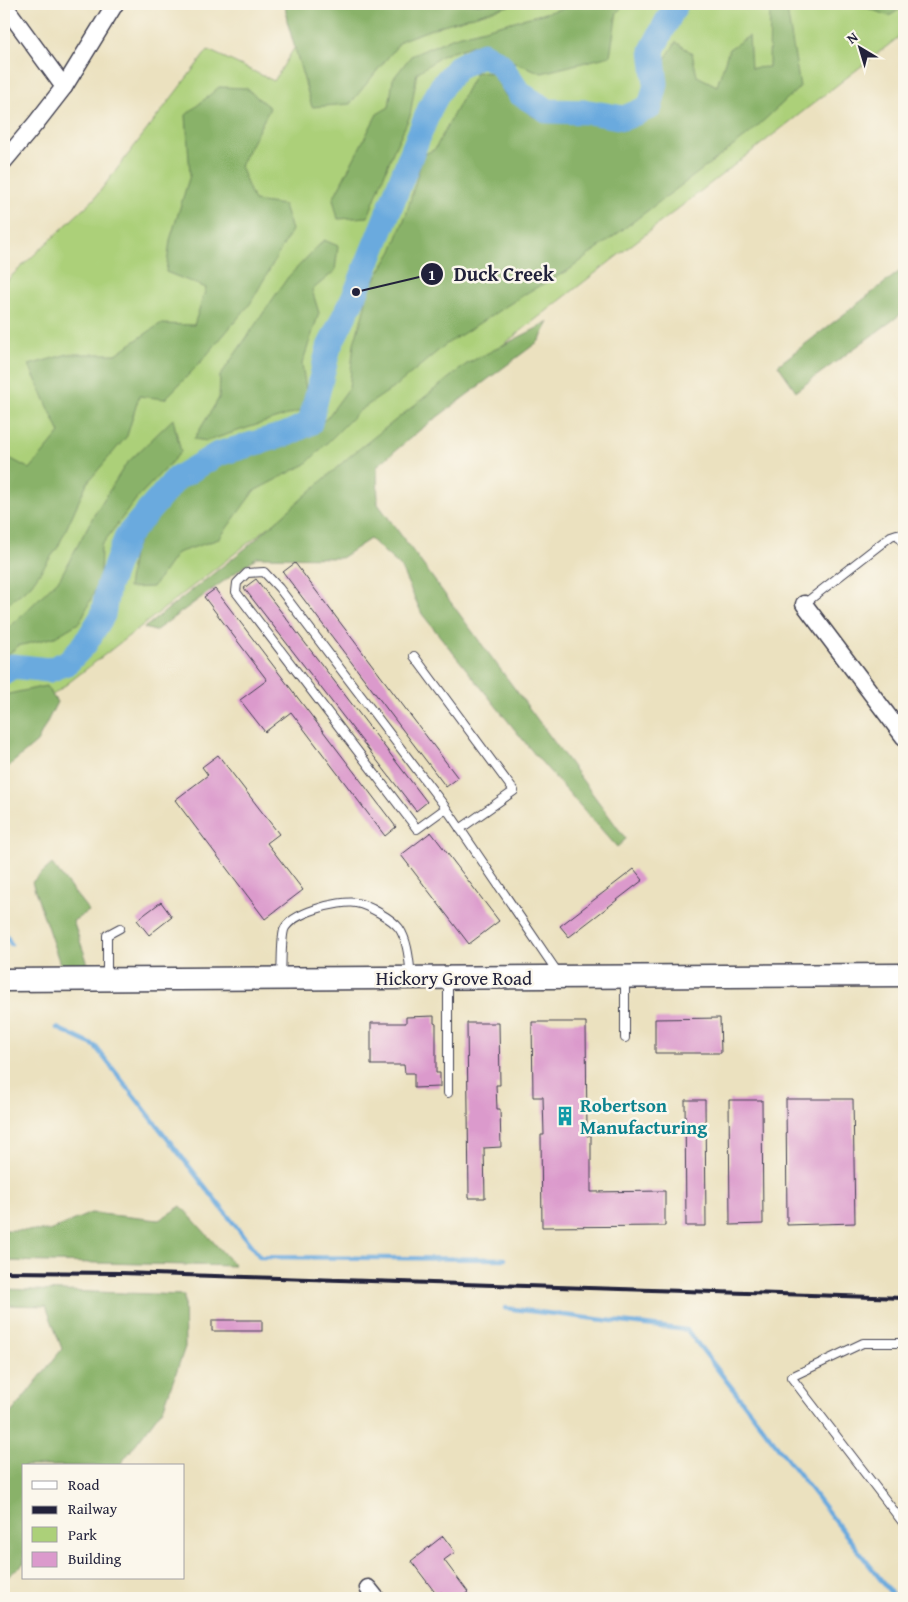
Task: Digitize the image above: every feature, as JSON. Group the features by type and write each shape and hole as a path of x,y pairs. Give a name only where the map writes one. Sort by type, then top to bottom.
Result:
{"main road":[{"name":"Hickory Grove Road","path":"4,980 904,975"}],"street":[{"path":"4,161 64,87 115,4"},
{"path":"4,5 64,87"},
{"path":"804,604 904,737"}],"lane":[{"path":"804,604 891,536 897,534 904,544"},
{"path":"446,808 417,829 236,592 237,583 247,573 264,572 279,588 446,808 560,977"},
{"path":"414,656 514,791 460,830"},
{"path":"280,979 284,929 292,919 322,906 356,903 380,913 398,928 406,944 411,978"},
{"path":"107,980 108,935 120,928"},
{"path":"625,976 625,1038"},
{"path":"448,978 448,1093"},
{"path":"904,1343 863,1343 790,1377 904,1524"}],"green space":[{"path":"285,4 515,4 443,25 402,40 350,104 312,107 287,21"},
{"path":"321,4 904,4 904,33 4,733 4,283 94,199 208,50 274,81"},
{"path":"579,4 626,4 617,12 610,56 542,73 501,57 483,42 443,55 417,73 410,116 393,152 368,217 338,219 333,199 377,114 389,107 393,79 411,56 454,37"},
{"path":"786,4 800,87 748,135 569,270 530,291 445,345 396,386 359,411 306,464 254,491 219,539 177,553 153,587 128,588 133,553 147,522 168,498 194,475 233,455 297,441 327,418 349,388 354,343 368,291 392,251 407,212 423,155 435,149 476,72 492,73 506,96 534,117 627,121 663,105 665,59 676,42 692,53 697,76 717,86 729,49 749,36 751,68 769,67 770,7"},
{"path":"857,4 904,4 904,7 889,16"},
{"path":"219,87 246,88 270,108 240,166 254,201 284,205 292,230 250,304 199,364 165,399 139,396 127,436 87,483 58,547 31,585 4,607 4,455 30,469 60,433 29,365 68,354 116,354 160,324 194,325 206,288 166,272 170,240 190,175 186,115"},
{"path":"324,240 338,246 335,271 312,290 319,313 302,364 309,408 207,441 194,439 219,398 220,376 288,277"},
{"path":"904,268 904,312 796,391 778,365"},
{"path":"549,322 539,341 420,430 377,466 378,504 626,839 617,847 536,756 422,614 400,566 370,539 341,558 257,557 155,631 144,628 246,548 350,456 468,363"},
{"path":"173,419 181,452 137,498 101,546 100,580 80,622 55,637 18,646 4,658 4,631 60,578 94,515 126,464"},
{"path":"46,686 57,702 37,742 4,770 4,695"},
{"path":"52,864 89,911 73,921 88,964 61,967 32,882"},
{"path":"181,1206 235,1266 4,1261 4,1230 49,1231 91,1213 159,1220"},
{"path":"4,1289 184,1295 185,1347 164,1407 121,1464 22,1464 22,1565 4,1580 4,1422 62,1349 46,1306 4,1305"}],"building":[{"path":"295,563 458,778 446,787 283,572"},
{"path":"256,579 427,802 416,811 244,588"},
{"path":"215,589 396,827 385,836 291,712 265,732 240,700 267,680 204,597"},
{"path":"218,755 279,834 267,843 303,890 265,919 175,800 208,775 202,767"},
{"path":"431,832 499,921 469,944 401,855"},
{"path":"634,869 643,880 569,937 560,926"},
{"path":"161,902 172,917 149,935 137,920"},
{"path":"434,1016 434,1023 436,1024 436,1073 440,1073 440,1087 414,1088 414,1073 405,1073 404,1065 371,1065 371,1023 406,1023 406,1017"},
{"path":"720,1018 721,1053 655,1053 655,1019"},
{"name":"Robertson Manufacturing","path":"532,1022 586,1022 587,1136 591,1135 591,1192 665,1191 665,1226 542,1227 541,1135 544,1135 543,1097 533,1097"},
{"path":"467,1023 499,1023 500,1085 496,1085 497,1109 500,1109 501,1147 484,1148 485,1198 469,1198"},
{"path":"786,1099 853,1099 855,1223 787,1225"},
{"path":"685,1100 705,1100 706,1226 686,1226"},
{"path":"729,1100 762,1100 763,1224 730,1225"},
{"path":"212,1320 262,1320 262,1331 212,1331"},
{"path":"443,1536 455,1552 444,1560 468,1592 460,1598 452,1598 449,1594 445,1596 442,1592 437,1595 411,1561"}],"waterway":[{"path":"4,672 12,666 49,670 67,663 85,644 103,615 108,586 127,536 176,479 218,454 287,434 310,423 329,347 356,292 430,108 442,86 458,67 483,54 500,64 519,93 548,111 589,112 624,118 650,107 656,84 652,50 676,4"},
{"path":"4,931 11,944"},
{"path":"57,1028 95,1046 260,1257 505,1259"},
{"path":"505,1308 687,1330 895,1598"}],"railway":[{"path":"4,1272 120,1273 904,1298"}],"place":[{"name":"Duck Creek","path":"356,292"},
{"name":"Robertson Manufacturing","path":"565,1116"}]}
